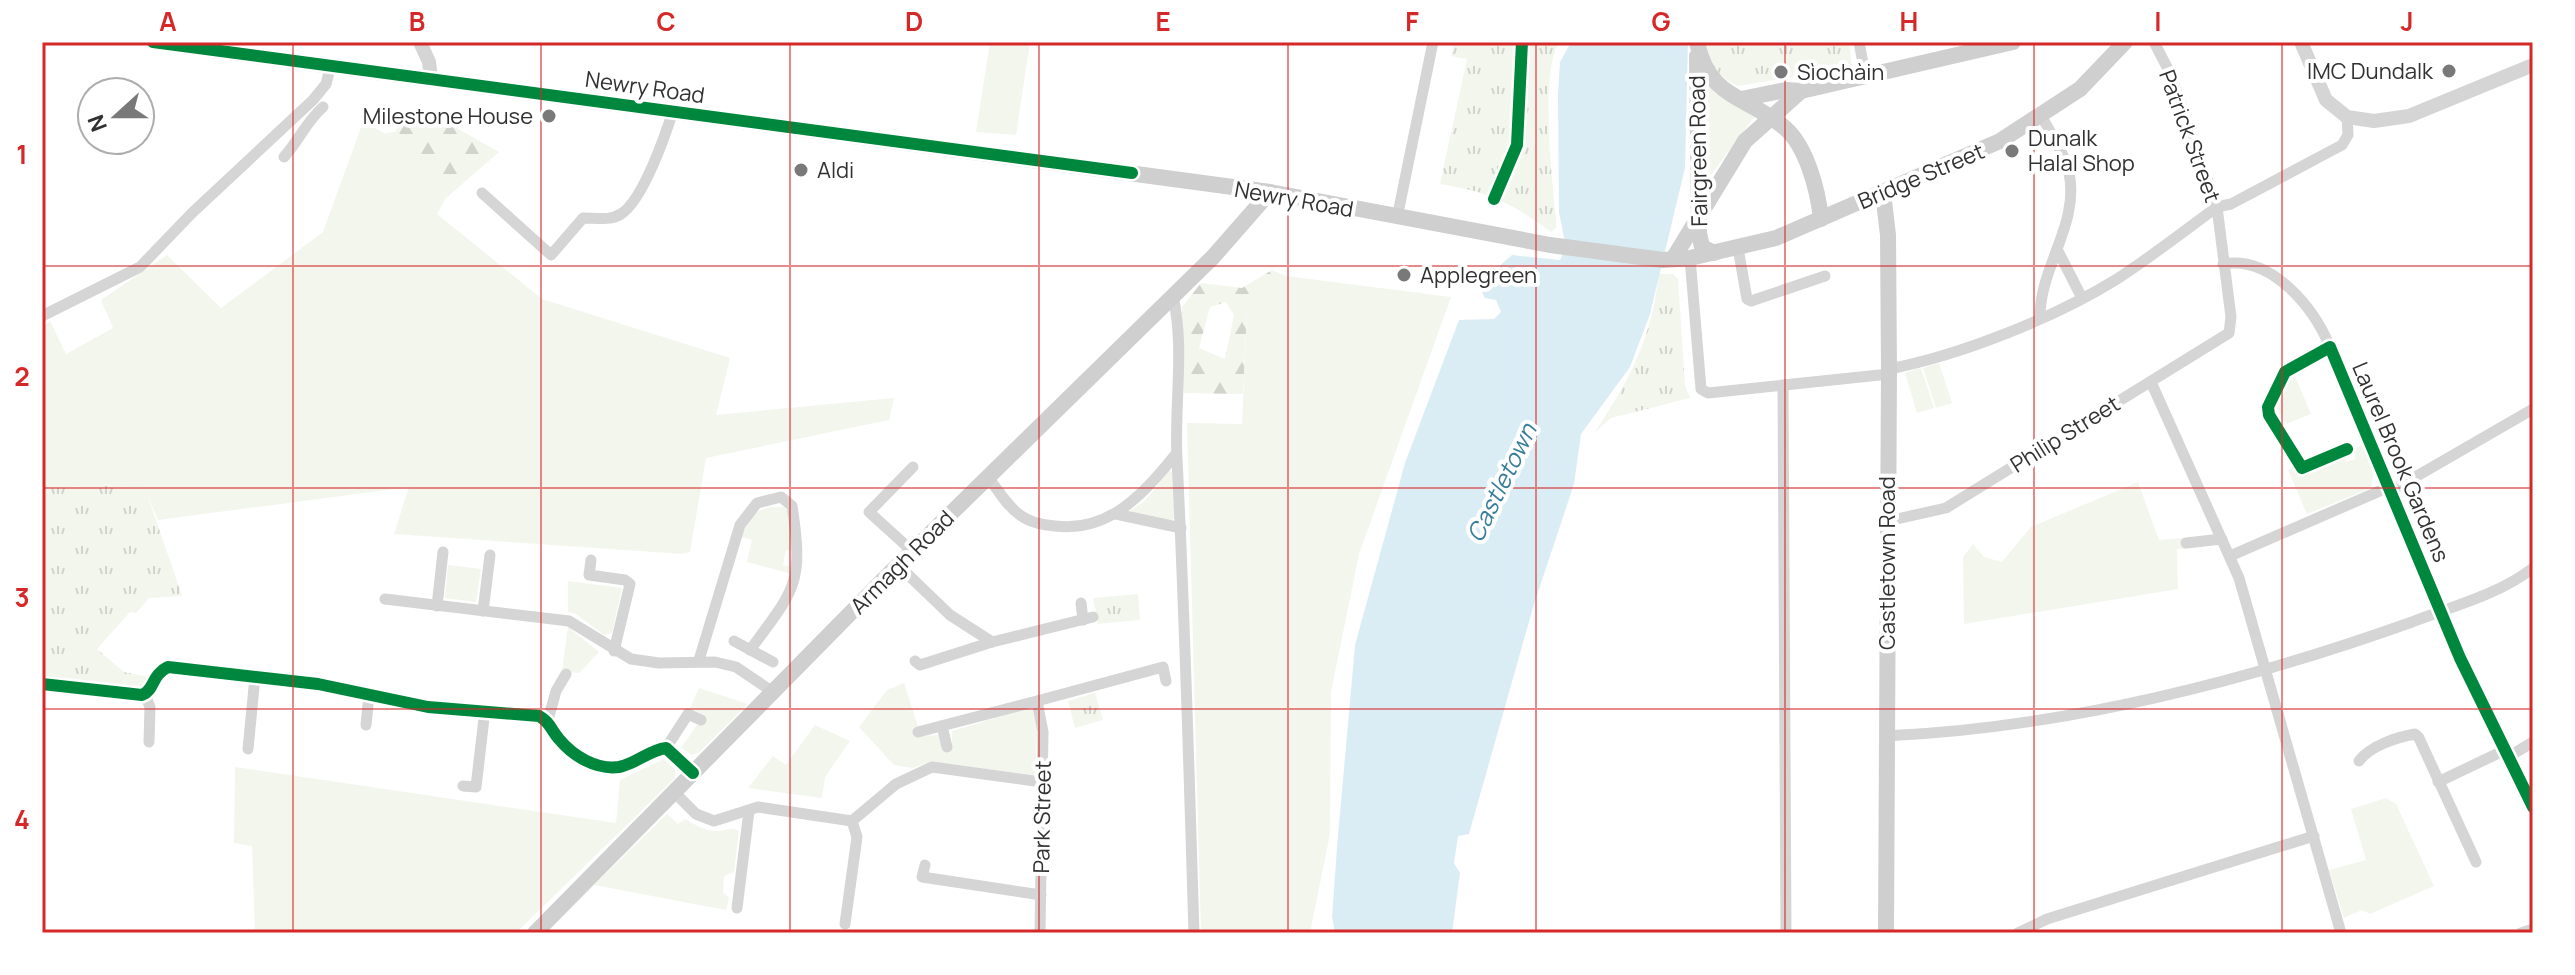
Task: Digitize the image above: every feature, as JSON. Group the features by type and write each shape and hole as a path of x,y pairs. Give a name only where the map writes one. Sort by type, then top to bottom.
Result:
{"main road":[{"name":"Newry Road","path":"153,42 1270,192 1550,245 1675,259"},
{"path":"1697,42 1701,62 1713,81 1725,93 1741,99 1785,128 1796,143 1819,198 1821,219"},
{"name":"Fairgreen Road","path":"1697,42 1698,218 1701,246 1714,253"},
{"path":"1741,99 1786,90 1801,91 2011,42"},
{"name":"Bridge Street","path":"1675,259 1776,238 2000,141 2042,117 2080,89 2118,44"},
{"path":"1675,259 1736,153 1768,117 1801,91"},
{"name":"Armagh Road","path":"535,933 912,551 1173,296 1260,208 1270,192"},
{"name":"Castletown Road","path":"1883,193 1888,235 1889,371 1886,933"}],"street":[{"path":"420,42 429,62 431,79"},
{"path":"1397,218 1433,42"},
{"path":"1859,42 1865,74"},
{"name":"Patrick Street","path":"2154,42 2170,73 2217,207 2231,326"},
{"path":"2301,42 2326,100 2347,117 2362,119 2387,121 2409,116 2532,66"},
{"path":"42,316 140,267 326,84 331,65"},
{"path":"2320,84 2342,106 2362,119"},
{"path":"284,157 302,137 306,122 323,107"},
{"path":"482,193 551,255 583,218 610,219 623,213 664,141 673,111"},
{"path":"2040,318 2047,275 2071,206 2069,171 2042,117"},
{"path":"1675,259 1701,389 1708,393 1889,371 2040,318 2117,279 2217,207 2329,155 2342,145 2348,135 2347,117"},
{"path":"282,129 295,145"},
{"path":"1738,248 1747,299 1751,301 1825,276"},
{"path":"2057,249 2082,298"},
{"path":"2223,264 2252,268 2285,285 2311,310 2330,347"},
{"path":"1173,296 1178,345 1176,454 1194,933"},
{"name":"Philip Street","path":"1888,521 1946,508 2225,336 2231,326"},
{"name":"Laurel Brook Gardens","path":"2347,449 2302,468 2269,415 2269,401 2285,372 2330,347 2441,611 2533,807"},
{"path":"2151,382 2230,556 2341,933"},
{"path":"1783,386 1786,933"},
{"path":"2230,556 2390,489 2533,409"},
{"path":"988,477 1013,508 1032,522 1062,527 1116,514 1147,490 1176,454"},
{"path":"912,551 869,512 913,467"},
{"path":"699,660 740,525 757,503 767,497 781,497 792,506 797,578 784,605 750,650"},
{"path":"1116,514 1181,528"},
{"path":"2186,543 2222,539"},
{"path":"437,606 443,552"},
{"path":"483,611 490,555"},
{"path":"591,560 589,575 625,580 630,584 614,651"},
{"path":"898,565 950,615 992,642"},
{"path":"1885,736 1982,728 2094,709 2265,671 2305,660 2513,584 2533,568"},
{"path":"385,599 569,621 631,659 659,663 699,660 736,667 773,692"},
{"path":"915,661 920,665 992,642 1088,618 1081,603"},
{"path":"734,641 773,662"},
{"path":"149,742 150,707 145,694 154,677 168,667 318,684 428,707 539,716 548,720 557,737 573,753 602,767 623,766 666,748 688,714 701,720"},
{"path":"918,732 1163,667 1166,681"},
{"path":"548,720 556,691 566,674"},
{"path":"248,749 255,677"},
{"path":"42,684 134,696 145,694"},
{"path":"366,725 369,695"},
{"name":"Park Street","path":"1037,701 1043,732 1040,933"},
{"path":"463,786 476,787 485,710"},
{"path":"942,726 947,747"},
{"path":"2359,761 2369,751 2415,734 2476,862"},
{"path":"2438,782 2533,742"},
{"path":"666,748 693,773"},
{"path":"674,792 696,814 714,821 758,807 852,821 896,784 932,767 1042,782"},
{"path":"737,908 749,811"},
{"path":"845,924 857,837 852,821"},
{"path":"2018,933 2047,919 2314,836"},
{"path":"925,865 922,877 1041,895"},
{"path":"725,883 740,884"},
{"path":"2521,933 2533,929"}],"green space":[{"path":"990,42 1030,42 1016,135 976,132"},
{"path":"1454,42 1559,42 1550,77 1550,154 1556,218 1556,228 1551,232 1499,200 1440,184 1467,59 1451,56"},
{"path":"1706,42 1849,42 1852,67 1738,86 1715,69"},
{"path":"1700,71 1755,116 1710,176 1707,173"},
{"path":"403,119 446,122 499,152 445,199 400,141 385,133 395,132"},
{"path":"363,122 400,141 445,199 437,214 542,299 730,358 716,415 894,398 889,420 706,458 690,552 682,554 394,534 409,487 158,520 142,482 42,489 42,327 50,321 66,354 113,328 101,300 167,255 221,308 323,232"},
{"path":"1272,270 1286,276 1247,310 1243,394 1184,393 1182,307 1201,283 1242,288","holes":["1226,302 1234,315 1225,359 1199,348 1210,307"]},
{"path":"1659,274 1673,274 1678,279 1685,385 1690,398 1611,418 1595,432 1638,357 1651,319"},
{"path":"1286,276 1451,297 1359,554 1331,692 1330,834 1310,933 1201,933 1187,423 1242,424 1247,310"},
{"path":"1939,363 1952,403 1936,408 1923,368"},
{"path":"1921,368 1934,408 1917,413 1905,373"},
{"path":"2294,374 2311,414 2286,424 2276,407"},
{"path":"2363,444 2374,472 2371,488 2307,514 2288,470 2293,468 2299,474 2341,455 2347,462 2355,459 2355,449"},
{"path":"1169,471 1174,472 1175,518 1171,521 1133,514 1131,510 1145,501"},
{"path":"143,482 182,596 149,598 136,613 130,612 97,649 124,672 148,677 143,691 42,678 42,489"},
{"path":"2138,482 2159,540 2184,538 2187,549 2177,549 2178,589 1964,624 1963,557 1973,544 1984,557 2002,562 2031,527"},
{"path":"771,507 784,507 790,515 793,551 786,550 783,565 794,567 792,574 747,562 752,540 742,537 746,526 755,513"},
{"path":"448,565 481,569 476,602 445,598"},
{"path":"568,581 622,588 612,633 604,635 576,614 568,612"},
{"path":"1138,594 1140,620 1098,624 1093,598"},
{"path":"568,627 599,652 579,673 562,671"},
{"path":"904,683 921,736 938,735 944,748 952,746 952,731 1029,708 1034,710 1038,716 1035,775 930,762 913,768 894,765 859,727 887,690"},
{"path":"699,688 748,704 699,752 692,755 681,748 704,715 690,708"},
{"path":"1095,693 1103,720 1075,728 1068,701"},
{"path":"815,725 850,741 825,777 822,798 748,788 773,756 786,765"},
{"path":"664,759 675,769 675,778 516,933 255,933 252,846 234,843 235,767 616,823 620,780"},
{"path":"2386,798 2396,804 2434,886 2370,914 2362,910 2344,918 2329,870 2366,860 2351,809"},
{"path":"667,814 678,824 685,819 710,830 739,831 734,872 724,876 723,892 729,898 726,910 594,885"}],"water":[{"name":"Castletown","path":"1571,42 1688,42 1685,168 1650,314 1630,367 1581,434 1574,484 1534,604 1469,834 1458,836 1454,863 1460,873 1452,933 1335,933 1332,917 1355,645 1405,463 1459,320 1494,319 1501,312 1496,300 1485,298 1481,290 1498,275 1498,267 1512,255 1560,260 1566,248 1559,212 1558,95 1560,62"}],"cycle path":[{"path":"153,42 1132,173"},
{"path":"1494,199 1517,145 1522,42"},
{"path":"2347,449 2302,468 2269,415 2268,407 2285,372 2330,347 2460,658 2533,807"},
{"path":"42,684 142,695 168,667 318,684 428,707 539,716 571,751 594,764 619,767 666,748 693,773"}],"place":[{"name":"IMC Dundalk","path":"2449,71"},
{"name":"Sìochàin","path":"1781,72"},
{"name":"Milestone House","path":"549,116"},
{"name":"Dunalk Halal Shop","path":"2012,151"},
{"name":"Aldi","path":"801,170"},
{"name":"Applegreen","path":"1404,275"}]}
